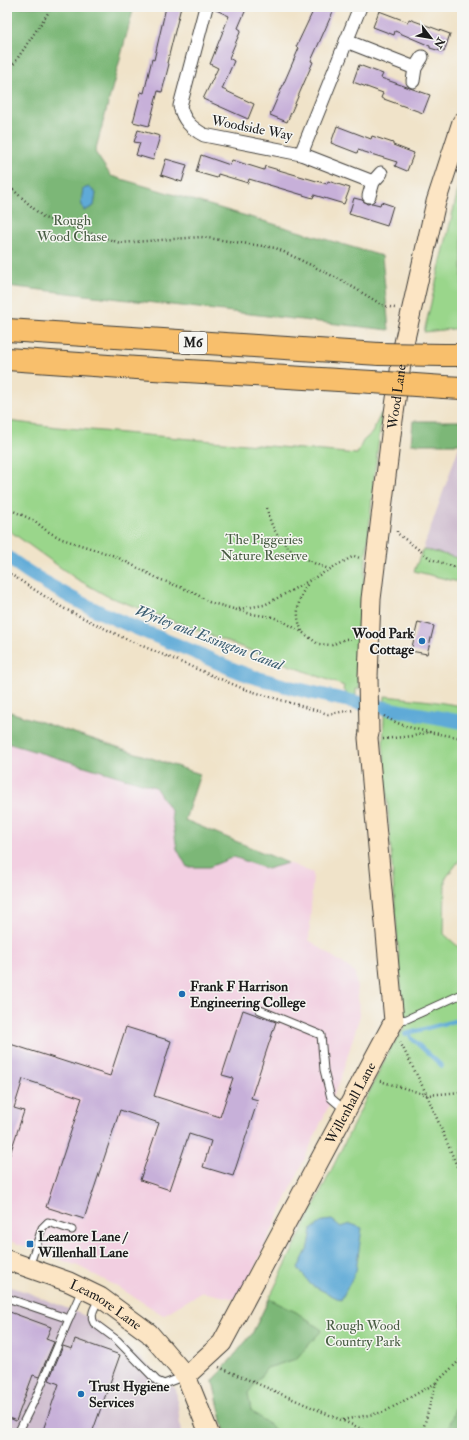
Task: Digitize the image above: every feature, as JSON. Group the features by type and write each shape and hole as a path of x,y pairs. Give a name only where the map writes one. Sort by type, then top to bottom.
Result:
{"highway":[{"name":"M6","path":"7,330 141,340 379,354 453,355"},
{"name":"M6","path":"7,359 145,369 453,387"}],"street":[{"name":"Woodside Way","path":"206,7 180,106 185,120 195,130 204,135 301,154 360,7"},
{"path":"346,41 418,62 413,81"},
{"name":"Wood Lane","path":"369,736 368,677 372,599 392,427 404,343 436,202 462,122"},
{"path":"301,154 377,178 369,196"},
{"path":"369,736 393,1023"},
{"name":"Willenhall Lane","path":"186,1376 222,1343 347,1112 393,1023"},
{"name":"Leamore Lane","path":"7,1260 69,1282 100,1298 149,1333 186,1376"},
{"path":"186,1376 209,1433"}],"lane":[{"path":"393,1023 407,1019 462,994"},
{"path":"260,1010 321,1035 324,1070 331,1098 347,1112"},
{"path":"29,1267 42,1228 48,1222 72,1230"},
{"path":"18,1433 37,1395 83,1289"},
{"path":"7,1298 69,1319"},
{"path":"100,1298 92,1315 92,1320 94,1323 117,1340 157,1381 164,1384 186,1376"}],"path":[{"path":"7,74 52,7"},
{"path":"7,184 44,218 120,243 201,237 276,248 341,280 384,306 411,311"},
{"path":"7,508 35,521 47,531 62,539 115,556 159,579 193,592 209,602 251,614 273,617 293,626 314,642 323,645 332,645 349,639 370,640"},
{"path":"267,508 272,528 286,545 302,559 329,570"},
{"path":"397,526 396,533 431,559 462,570"},
{"path":"239,610 268,603 354,556 357,556 365,561 376,562"},
{"path":"7,572 63,608 126,639 244,689 328,714 354,710"},
{"path":"302,632 298,623 297,614 303,591 310,580"},
{"path":"382,715 393,722 462,738"},
{"path":"369,736 385,739 432,732"},
{"path":"393,1023 427,1095 462,1178"},
{"path":"364,1077 427,1095 462,1092"},
{"path":"342,1420 384,1412 436,1383 462,1358"},
{"path":"204,1360 371,1433"},
{"path":"422,1433 436,1383"}],"shaded area":[{"path":"460,444 462,444 462,559 423,549"},
{"name":"Frank F Harrison Engineering College","path":"7,711 200,774 185,820 313,873 309,940 355,972 360,1015 340,1081 240,1300 202,1292 163,1315 118,1287 78,1266 7,1240"},
{"path":"7,1286 27,1292 95,1320 176,1389 181,1433 7,1433"}],"green space":[{"name":"Rough Wood Chase","path":"7,7 134,7 95,152 111,176 382,256 389,330 7,286"},
{"path":"462,174 462,328 424,332"},
{"name":"The Piggeries Nature Reserve","path":"381,413 356,662 360,689 356,689 356,699 343,690 344,686 107,596 75,578 7,529 7,421 57,427 357,454 363,441 372,433"},
{"path":"413,421 462,421 462,444 411,444"},
{"path":"423,549 462,559 462,583 414,571"},
{"name":"Rough Wood Country Park","path":"385,696 462,706 462,857 445,879 444,934 462,950 462,1433 225,1433 213,1381 252,1334 390,1049 404,1028 383,742"},
{"path":"7,711 200,774 185,820 288,863 267,869 234,857 209,867 187,867 177,849 171,811 155,787 7,743"},
{"path":"269,1299 296,1312 322,1330 296,1359 267,1368 248,1393 251,1410 279,1433 225,1433 213,1381 252,1334"},
{"path":"462,1387 462,1433 449,1433 449,1427"}],"water":[{"path":"89,187 96,193 94,206 84,211 81,202 83,189"},
{"path":"332,1220 341,1227 351,1224 362,1228 356,1271 341,1300 311,1285 298,1268 309,1246 312,1229 323,1221"}],"building":[{"path":"166,7 181,7 167,63 169,64 162,92 158,91 149,126 133,122 141,92 144,93 152,59 154,60"},
{"path":"214,7 247,7 238,28 241,30 229,58 234,61 222,89 254,104 248,119 203,99 218,68 210,64 229,16 214,9"},
{"path":"315,7 335,7 311,61 313,62 287,122 270,115 299,48 296,47"},
{"path":"379,11 408,22 409,19 450,34 444,52 430,48 430,46 395,31 394,35 373,27"},
{"path":"359,65 383,74 381,78 430,95 423,113 381,98 383,93 353,82"},
{"path":"337,126 371,139 372,136 393,143 393,145 414,153 407,171 395,166 397,162 358,150 357,153 331,143"},
{"path":"138,130 160,136 153,160 136,155 140,143 134,142"},
{"path":"201,155 230,165 232,160 264,170 265,166 327,184 328,181 350,188 344,204 314,195 313,198 249,179 248,183 218,174 217,178 196,172"},
{"path":"166,159 187,165 182,182 161,175"},
{"path":"354,198 362,200 367,204 372,203 380,205 381,202 393,206 387,226 349,214"},
{"name":"Wood Park Cottage","path":"418,622 434,626 427,654 411,651"},
{"path":"243,1010 276,1022 251,1098 258,1100 233,1176 203,1167 211,1141 189,1134 170,1190 140,1180 159,1123 120,1110 84,1219 46,1207 82,1098 23,1079 14,1108 24,1111 9,1157 7,1157 7,1043 110,1076 126,1027 171,1041 154,1096 220,1117 233,1078 222,1075"},
{"path":"7,1311 51,1327 46,1339 54,1342 39,1377 33,1375 16,1421 7,1417"},
{"name":"Trust Hygiene Services","path":"75,1339 120,1355 92,1433 42,1433 59,1384 49,1380 63,1346 72,1349"}],"waterway":[{"name":"Wyrley and Essington Canal","path":"7,557 28,572 71,598 116,620 245,674 332,697 462,722"},
{"path":"405,1034 462,1019"},
{"path":"409,1033 411,1038 442,1066"}],"place":[{"name":"Wood Park Cottage","path":"422,641"},
{"name":"Frank F Harrison Engineering College","path":"182,994"},
{"name":"Leamore Lane / Willenhall Lane","path":"30,1244"},
{"name":"Trust Hygiene Services","path":"81,1394"}]}
